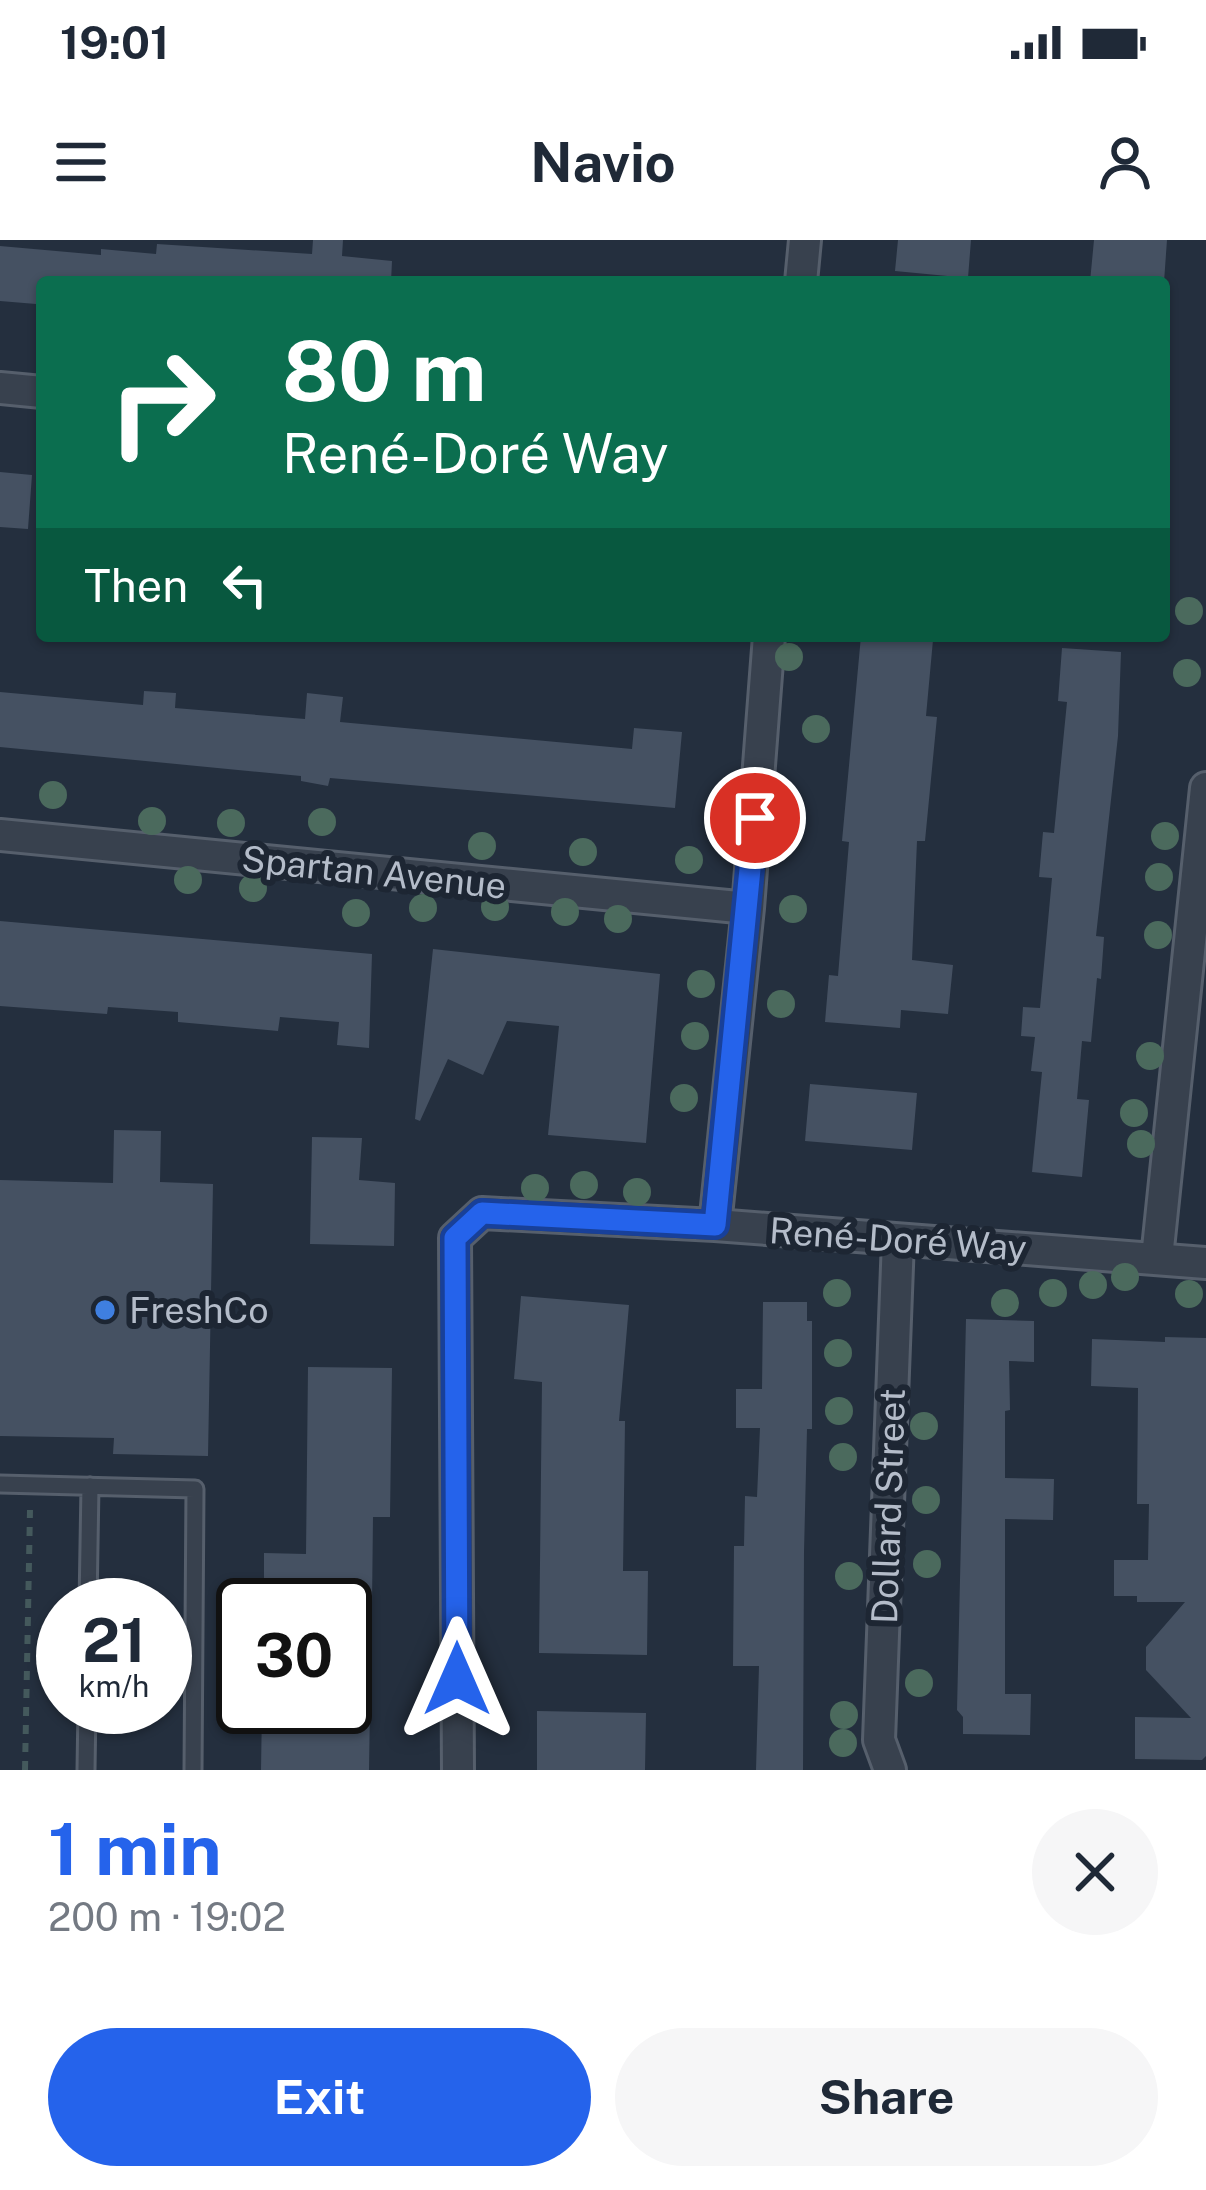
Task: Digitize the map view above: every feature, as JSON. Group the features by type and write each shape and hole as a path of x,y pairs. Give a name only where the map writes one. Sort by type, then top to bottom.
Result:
{"street":[{"path":"802,276 806,240"},
{"path":"0,388 36,391"},
{"path":"715,1225 748,908 769,642"},
{"path":"1157,1258 1206,788"},
{"name":"Spartan Avenue","path":"0,836 748,908"},
{"name":"René-Doré Way","path":"458,1770 455,1238 482,1213 715,1225 1206,1263"},
{"name":"Dollard Street","path":"890,1770 879,1740 898,1240"}],"lane":[{"path":"0,1484 195,1489 193,1770"},
{"path":"88,1578 90,1486"},
{"path":"86,1770 87,1734"}],"path":[{"path":"25,1770 30,1484"}],"building":[{"path":"313,240 343,240 342,256 392,261 391,276 36,276 36,304 0,301 0,246 101,255 101,249 156,254 157,244 312,254"},
{"path":"898,240 971,240 968,276 895,271"},
{"path":"1094,240 1167,240 1164,276 1091,276"},
{"path":"0,472 32,475 28,529 0,527"},
{"path":"860,642 933,642 926,716 937,717 925,841 917,841 912,960 953,965 948,1014 901,1010 900,1028 825,1022 829,975 838,976 849,842 842,841"},
{"path":"1062,648 1121,652 1118,736 1096,936 1104,937 1101,979 1097,978 1091,1042 1082,1041 1077,1099 1089,1100 1082,1177 1032,1172 1042,1072 1031,1071 1035,1037 1021,1036 1023,1007 1040,1008 1052,878 1039,877 1043,832 1054,833 1067,702 1058,701"},
{"path":"144,691 176,693 175,708 305,719 307,693 343,697 340,722 632,749 634,728 682,732 675,808 330,778 328,786 301,781 301,776 0,747 0,692 143,705"},
{"path":"0,921 372,954 369,1048 337,1045 339,1022 280,1017 278,1031 178,1022 178,1012 108,1007 107,1014 0,1006"},
{"path":"433,949 660,974 646,1143 548,1135 559,1026 507,1021 483,1075 448,1059 420,1121 415,1119"},
{"path":"810,1084 917,1093 912,1150 805,1141"},
{"name":"FreshCo","path":"114,1130 161,1131 160,1182 213,1184 208,1456 113,1454 114,1438 0,1436 0,1180 113,1183"},
{"path":"312,1137 362,1138 359,1180 395,1183 394,1246 310,1244"},
{"path":"521,1296 629,1305 619,1421 625,1421 623,1571 648,1571 647,1655 539,1653 542,1382 514,1379"},
{"path":"763,1302 807,1302 807,1321 812,1321 803,1770 756,1770 759,1666 733,1666 734,1546 744,1546 745,1496 757,1497 760,1428 736,1428 736,1389 762,1389"},
{"path":"966,1319 1034,1321 1034,1362 1009,1361 1010,1410 1005,1411 1005,1478 1054,1479 1053,1520 1005,1519 1005,1694 1031,1694 1030,1735 963,1734 963,1717 957,1710"},
{"path":"1165,1337 1206,1338 1206,1756 1202,1760 1135,1759 1135,1717 1191,1718 1146,1670 1146,1647 1185,1602 1137,1602 1137,1596 1114,1596 1114,1560 1148,1560 1149,1504 1137,1504 1138,1388 1091,1386 1092,1339 1165,1342"},
{"path":"308,1367 392,1368 390,1517 373,1517 372,1605 372,1578 264,1578 264,1553 306,1554"},
{"path":"537,1711 646,1713 645,1770 537,1770"},
{"path":"262,1734 370,1734 369,1770 261,1770"}],"place":[{"name":"FreshCo","path":"105,1310"}],"route":[{"path":"457,1679 455,1238 482,1213 715,1225 755,818"}]}
